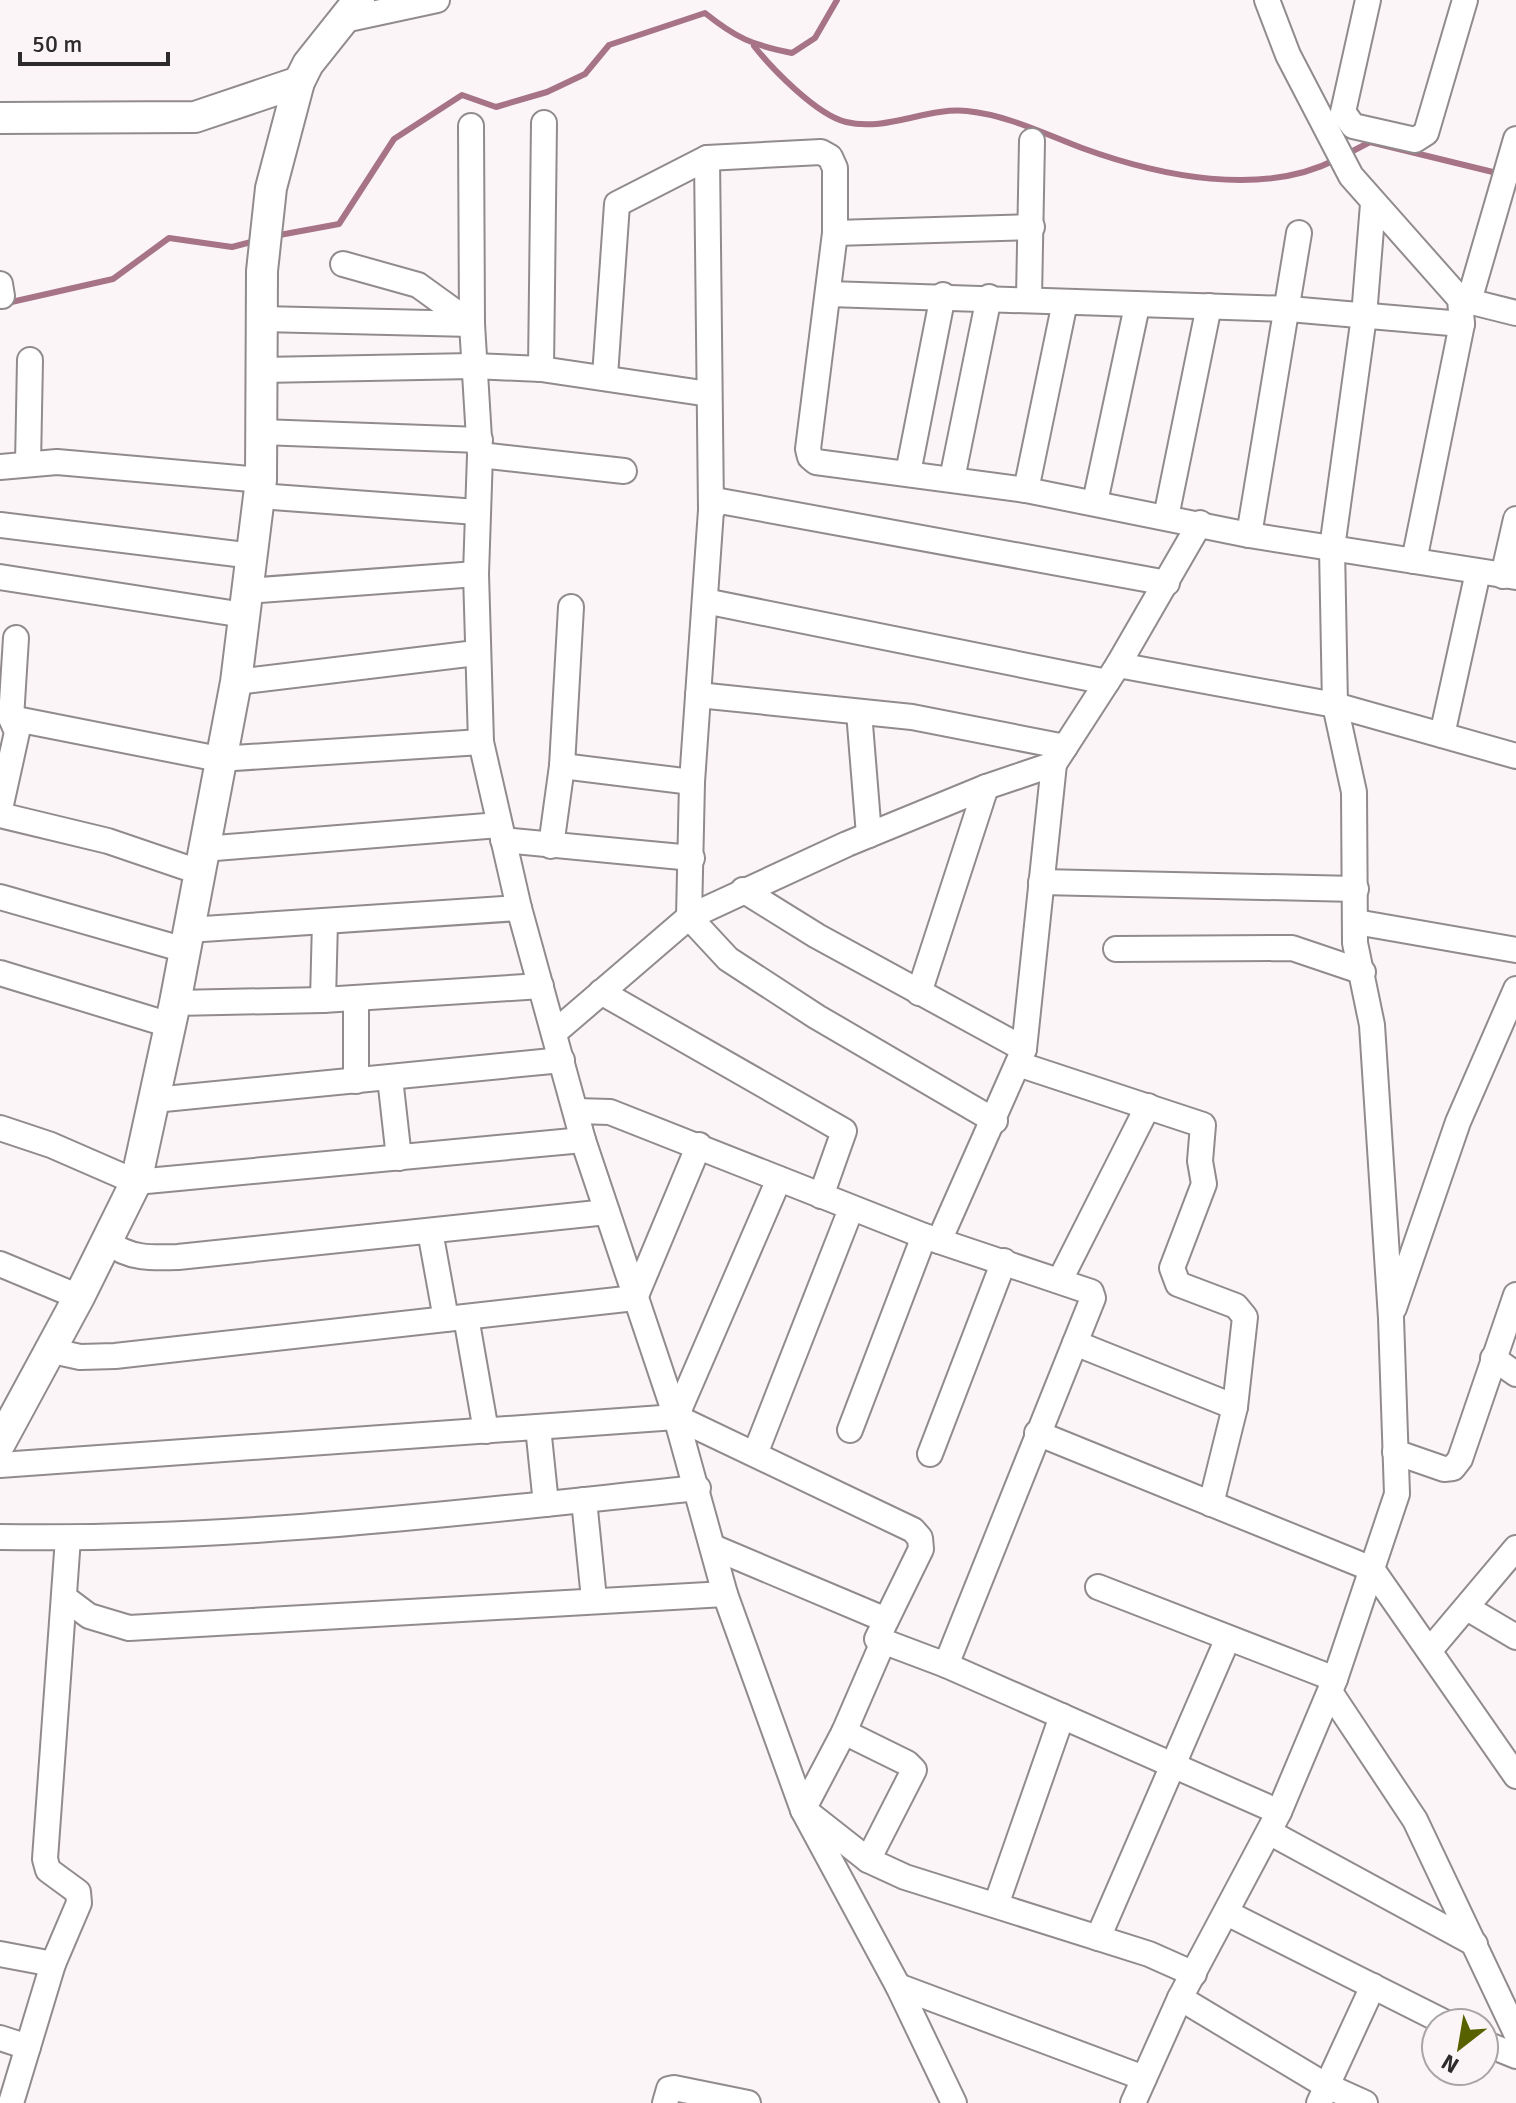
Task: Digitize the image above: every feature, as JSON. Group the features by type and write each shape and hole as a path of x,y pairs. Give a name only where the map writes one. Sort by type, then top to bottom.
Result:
{"street":[{"path":"0,1443 12,1400 48,1350 79,1297 136,1182 173,1014 236,682 260,488 264,236 271,188 299,82 308,64 352,10 437,0"},
{"path":"1267,0 1288,55 1351,176 1463,308"},
{"path":"1368,0 1343,112 1346,121 1353,126 1415,140 1426,133 1465,0"},
{"path":"0,118 195,117 269,95 299,82"},
{"path":"541,369 544,123"},
{"path":"471,126 473,366 480,447 476,653 481,742 519,908 583,1140 676,1417 725,1594 803,1810 898,1986 954,2103"},
{"path":"1029,298 1032,141"},
{"path":"605,376 617,204 707,158 821,152 830,157 835,168 835,233 808,449 810,457 816,462 1026,490 1249,535 1510,576 1516,519"},
{"path":"707,158 711,510 692,782 689,917 728,959 817,1017 995,1121"},
{"path":"1414,561 1463,308 1509,162"},
{"path":"1133,2103 1180,1998 1274,1822 1332,1685 1397,1494 1391,1318 1372,1025 1355,943 1354,792 1335,705 1332,548 1364,316 1373,204"},
{"path":"835,233 1032,227"},
{"path":"1249,535 1289,309 1299,233"},
{"path":"343,264 418,285 472,324"},
{"path":"829,294 1029,298 1137,306 1289,309 1364,316 1463,308 1516,313"},
{"path":"908,473 943,295"},
{"path":"952,479 989,297"},
{"path":"1026,490 1065,302"},
{"path":"1095,502 1137,306"},
{"path":"1166,517 1209,306"},
{"path":"262,319 472,324"},
{"path":"28,464 30,360"},
{"path":"262,370 473,366 541,369 605,376 709,394"},
{"path":"261,432 480,447 624,471"},
{"path":"0,467 57,462 477,512"},
{"path":"711,510 720,501 1167,583"},
{"path":"850,1430 932,1239 995,1121 1021,1056 1059,756 1113,673 1200,523"},
{"path":"0,525 253,556"},
{"path":"1442,735 1478,572"},
{"path":"0,577 245,603 476,574"},
{"path":"705,601 1113,673 1335,705 1516,756"},
{"path":"551,846 562,766 571,607"},
{"path":"16,638 11,718 17,732 0,812 108,841 201,860 501,832 551,846 692,858"},
{"path":"236,682 476,653"},
{"path":"698,695 912,717 1059,756"},
{"path":"859,712 869,835"},
{"path":"11,718 219,759 481,742"},
{"path":"554,1033 689,917 869,835 1059,756"},
{"path":"562,766 692,782"},
{"path":"919,993 986,787"},
{"path":"1041,882 1356,889"},
{"path":"743,890 1021,1056 1148,1106 1199,1122 1204,1128 1200,1161 1204,1184 1172,1268 1178,1284 1236,1306 1245,1317 1235,1407 1211,1504"},
{"path":"0,897 186,940 325,921 519,908"},
{"path":"323,1000 325,921"},
{"path":"1356,922 1516,950"},
{"path":"1116,949 1292,948 1363,972"},
{"path":"0,973 173,1014 323,1000 541,986"},
{"path":"1391,1318 1458,1122 1516,989"},
{"path":"601,992 844,1131 821,1196"},
{"path":"356,998 356,1081"},
{"path":"154,1100 562,1060"},
{"path":"390,1078 399,1158"},
{"path":"1060,1280 1148,1106"},
{"path":"576,1111 610,1112 699,1145 851,1209 1091,1292 1093,1298 946,1665"},
{"path":"0,1128 51,1145 136,1182 583,1140"},
{"path":"635,1298 699,1145"},
{"path":"676,1417 779,1179"},
{"path":"755,1454 851,1209"},
{"path":"108,1242 122,1253 146,1258 178,1257 607,1212"},
{"path":"430,1231 486,1431"},
{"path":"930,1454 1004,1261"},
{"path":"0,1264 79,1297"},
{"path":"1395,1452 1444,1469 1453,1468 1460,1459 1516,1295"},
{"path":"48,1350 80,1357 115,1356 635,1298"},
{"path":"1075,1343 1235,1407"},
{"path":"1493,1358 1516,1374"},
{"path":"0,1465 676,1417 913,1530 920,1538 921,1549 844,1732 803,1810"},
{"path":"538,1427 546,1504"},
{"path":"1037,1433 1372,1569 1516,1776"},
{"path":"0,1537 68,1538 315,1528 698,1488"},
{"path":"584,1500 594,1599"},
{"path":"11,2103 53,1964 79,1903 78,1892 48,1870 45,1859 68,1538"},
{"path":"713,1547 946,1665 1175,1766 1475,1944"},
{"path":"1430,1650 1516,1548"},
{"path":"1098,1587 1228,1638 1332,1685 1415,1820 1516,2033"},
{"path":"65,1598 89,1616 129,1628 594,1599 725,1594"},
{"path":"1467,1608 1516,1637"},
{"path":"1098,1938 1228,1638"},
{"path":"996,1905 1062,1716"},
{"path":"844,1732 907,1763 914,1770 868,1860"},
{"path":"803,1810 868,1860 905,1877 1098,1938 1194,1974"},
{"path":"1227,1913 1420,2010"},
{"path":"0,1954 53,1964"},
{"path":"898,1986 1144,2078"},
{"path":"1322,2094 1373,1986"},
{"path":"1180,1998 1322,2094 1365,2103"},
{"path":"0,2038 28,2047"},
{"path":"665,2103 669,2089 674,2088 748,2103"}],"waterway":[{"path":"274,236 339,224 394,139 462,95 496,107 547,92 585,74 609,45 705,13 745,39 792,53 815,38 837,0"},
{"path":"754,46 809,101 834,118 846,122 876,124 937,112 982,113 1112,158 1210,179 1276,178 1308,171 1337,159"},
{"path":"1347,154 1370,142 1501,174"},
{"path":"7,303 113,279 169,238 232,247 255,241"}]}
